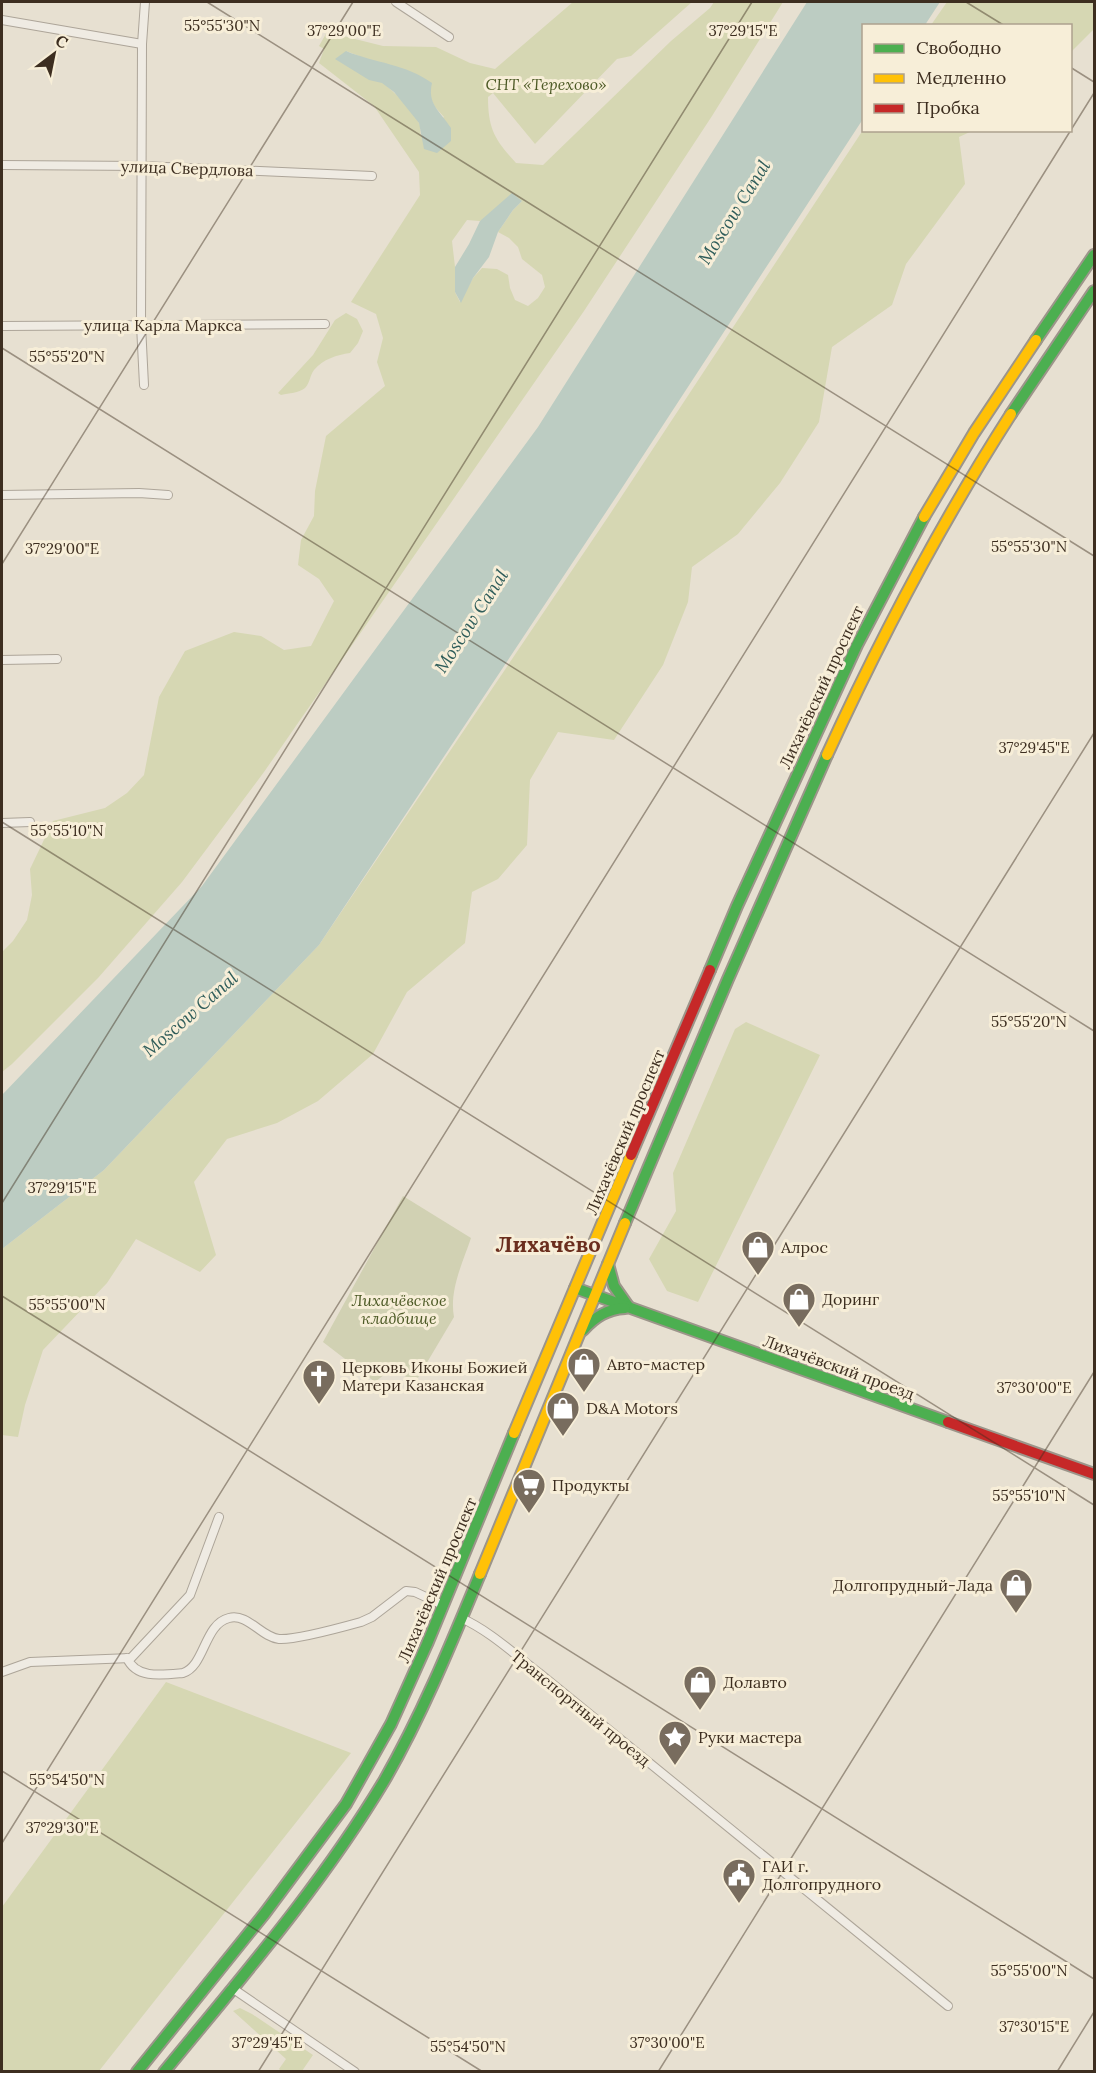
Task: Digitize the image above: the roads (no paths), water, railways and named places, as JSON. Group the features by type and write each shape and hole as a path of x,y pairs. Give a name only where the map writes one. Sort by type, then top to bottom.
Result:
{"main road":[{"name":"Лихачёвский проспект","path":"137,2072 293,1877 346,1803 391,1724 746,886 867,624 920,523 974,433 1095,255"},
{"path":"164,2072 310,1890 364,1815 410,1734 461,1618 782,854 896,613 938,533 991,445 1095,291"},
{"path":"608,1264 614,1286 628,1308"},
{"name":"Лихачёвский проезд","path":"575,1288 1095,1474"},
{"path":"578,1335 601,1312 628,1308"}],"street":[{"path":"144,385 141,325 142,44 145,2"},
{"path":"396,2 449,37"},
{"path":"2,20 142,44"},
{"name":"улица Свердлова","path":"2,165 143,166 372,176"},
{"name":"улица Карла Маркса","path":"2,326 325,324"},
{"path":"2,495 139,493 168,495"},
{"path":"2,660 57,659"},
{"path":"2,823 30,822"},
{"path":"2,1672 30,1662 131,1658 190,1595 219,1517"},
{"path":"126,1658 130,1666 140,1673 186,1673 194,1665 219,1623 227,1618 243,1619 267,1635 281,1639 361,1622 382,1610 406,1591 415,1592 443,1605"},
{"name":"Транспортный проезд","path":"461,1618 490,1635 538,1673 948,2006"},
{"path":"232,1988 356,2072"}],"water":[{"name":"Moscow Canal","path":"807,2 940,2 926,24 862,24 862,121 319,945 104,1170 2,1249 2,1095 202,886 538,427"},
{"path":"346,51 412,72 432,83 431,96 451,128 451,141 437,153 424,149 419,123 394,92 382,83 369,80 335,59"},
{"path":"512,193 522,201 498,232 489,257 473,278 461,303 455,292 455,267 480,221"}],"place":[{"name":"Алрос","path":"758,1276"},
{"name":"Доринг","path":"799,1328"},
{"name":"Авто-мастер","path":"584,1393"},
{"name":"Церковь Иконы Божией Матери Казанская","path":"319,1405"},
{"name":"D&A Motors","path":"563,1437"},
{"name":"Продукты","path":"529,1514"},
{"name":"Долгопрудный-Лада","path":"1016,1614"},
{"name":"Долавто","path":"700,1711"},
{"name":"Руки мастера","path":"675,1766"},
{"name":"ГАИ г. Долгопрудного","path":"739,1904"}],"district":[{"name":"Лихачёво","path":"548,1244"}],"park label":[{"name":"СНТ «Терехово»","path":"546,84"},
{"name":"Лихачёвское кладбище","path":"399,1309"}]}
